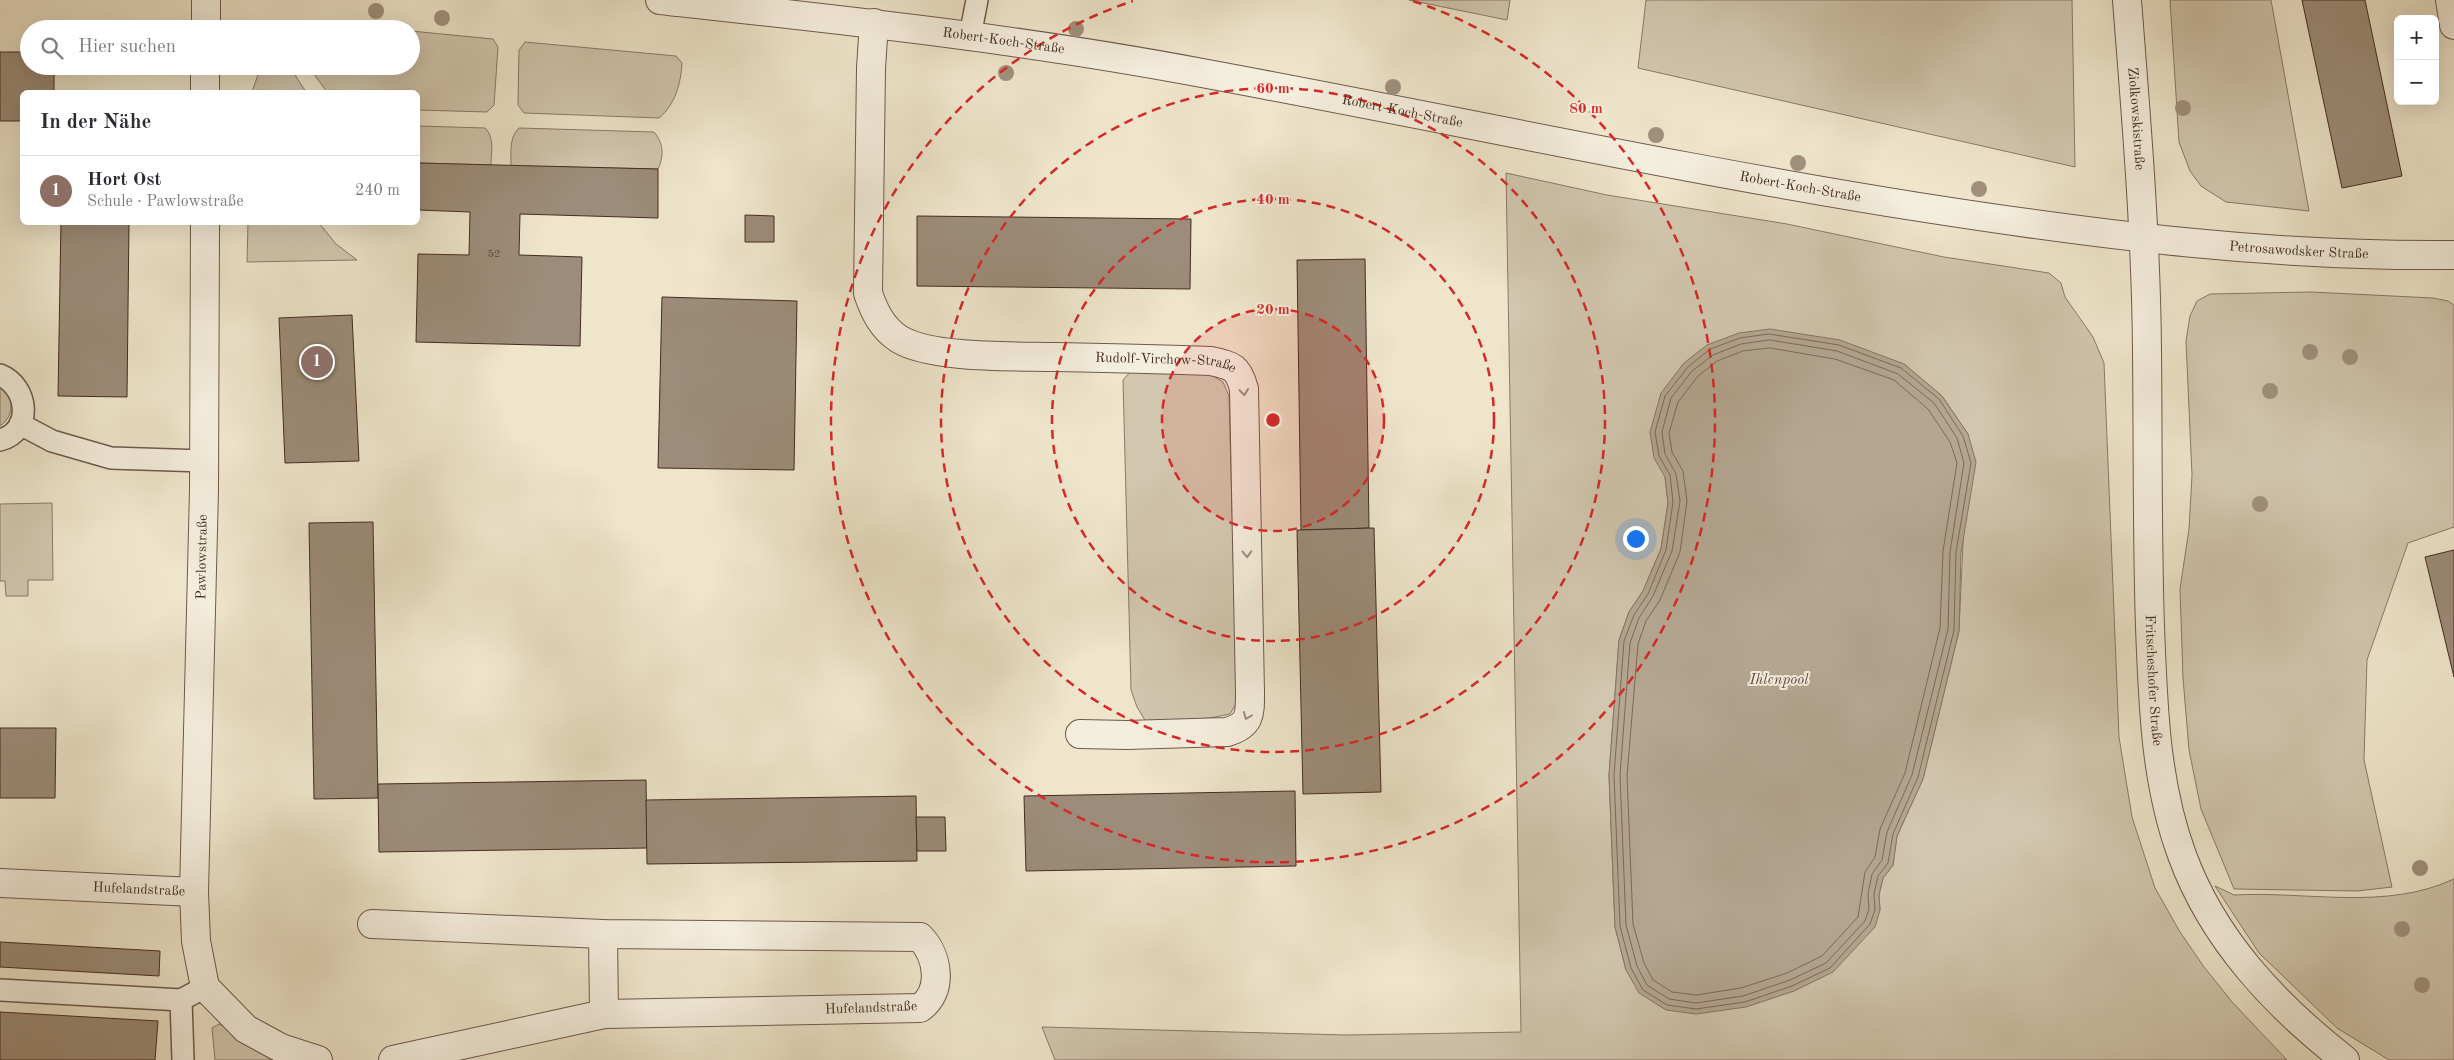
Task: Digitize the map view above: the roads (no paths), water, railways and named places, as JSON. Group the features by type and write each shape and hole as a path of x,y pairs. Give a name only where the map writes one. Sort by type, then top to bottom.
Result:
{"street":[{"path":"206,0 206,20"},
{"name":"Robert-Koch-Straße","path":"660,0 874,23 1043,45 1203,73 1803,189 2067,230 2143,238"},
{"name":"Ziolkowskistraße","path":"2127,0 2143,238"},
{"path":"2450,0 2454,25"},
{"name":"Rudolf-Virchow-Straße","path":"874,23 871,68 868,293 875,312 885,328 898,339 912,345 964,355 1211,361 1229,365 1240,373 1244,389 1250,692 1250,710 1246,722 1238,729 1227,732 1120,735 1080,734"},
{"path":"205,75 205,90"},
{"name":"Pawlowstraße","path":"194,892 204,461 205,225"},
{"name":"Petrosawodsker Straße","path":"2143,238 2216,246 2365,256 2454,255"},
{"name":"Fritscheshofer Straße","path":"2143,238 2147,333 2148,579 2153,720 2166,802 2181,854 2197,892 2230,948 2262,985 2306,1029 2345,1060"},
{"name":"Hufelandstraße","path":"0,883 194,892 196,942 205,987"},
{"name":"Hufelandstraße","path":"372,924 603,934 920,937 930,947 937,975 930,1002 920,1008 604,1014 393,1060"},
{"path":"603,934 604,1014"},
{"path":"205,987 246,1029 281,1048 318,1060"}],"lane":[{"path":"970,36 977,0"},
{"path":"0,375 12,381 20,390 24,401 24,413 20,424 13,432 0,440"},
{"path":"20,424 52,441 111,458 204,461"},
{"path":"0,990 181,1000 205,987"},
{"path":"181,1000 183,1060"}],"water":[{"name":"Ihlenpool","path":"1770,329 1840,340 1904,364 1942,396 1968,434 1976,462 1961,553 1959,631 1923,779 1897,836 1893,865 1883,878 1879,895 1880,910 1875,927 1833,972 1794,991 1746,1007 1696,1014 1666,1010 1639,993 1626,970 1615,927 1609,775 1619,640 1629,612 1643,591 1661,549 1668,503 1665,477 1654,458 1650,432 1661,393 1684,363 1707,345 1739,333"}],"place":[{"name":"Hort Ost","path":"317,362"}]}
